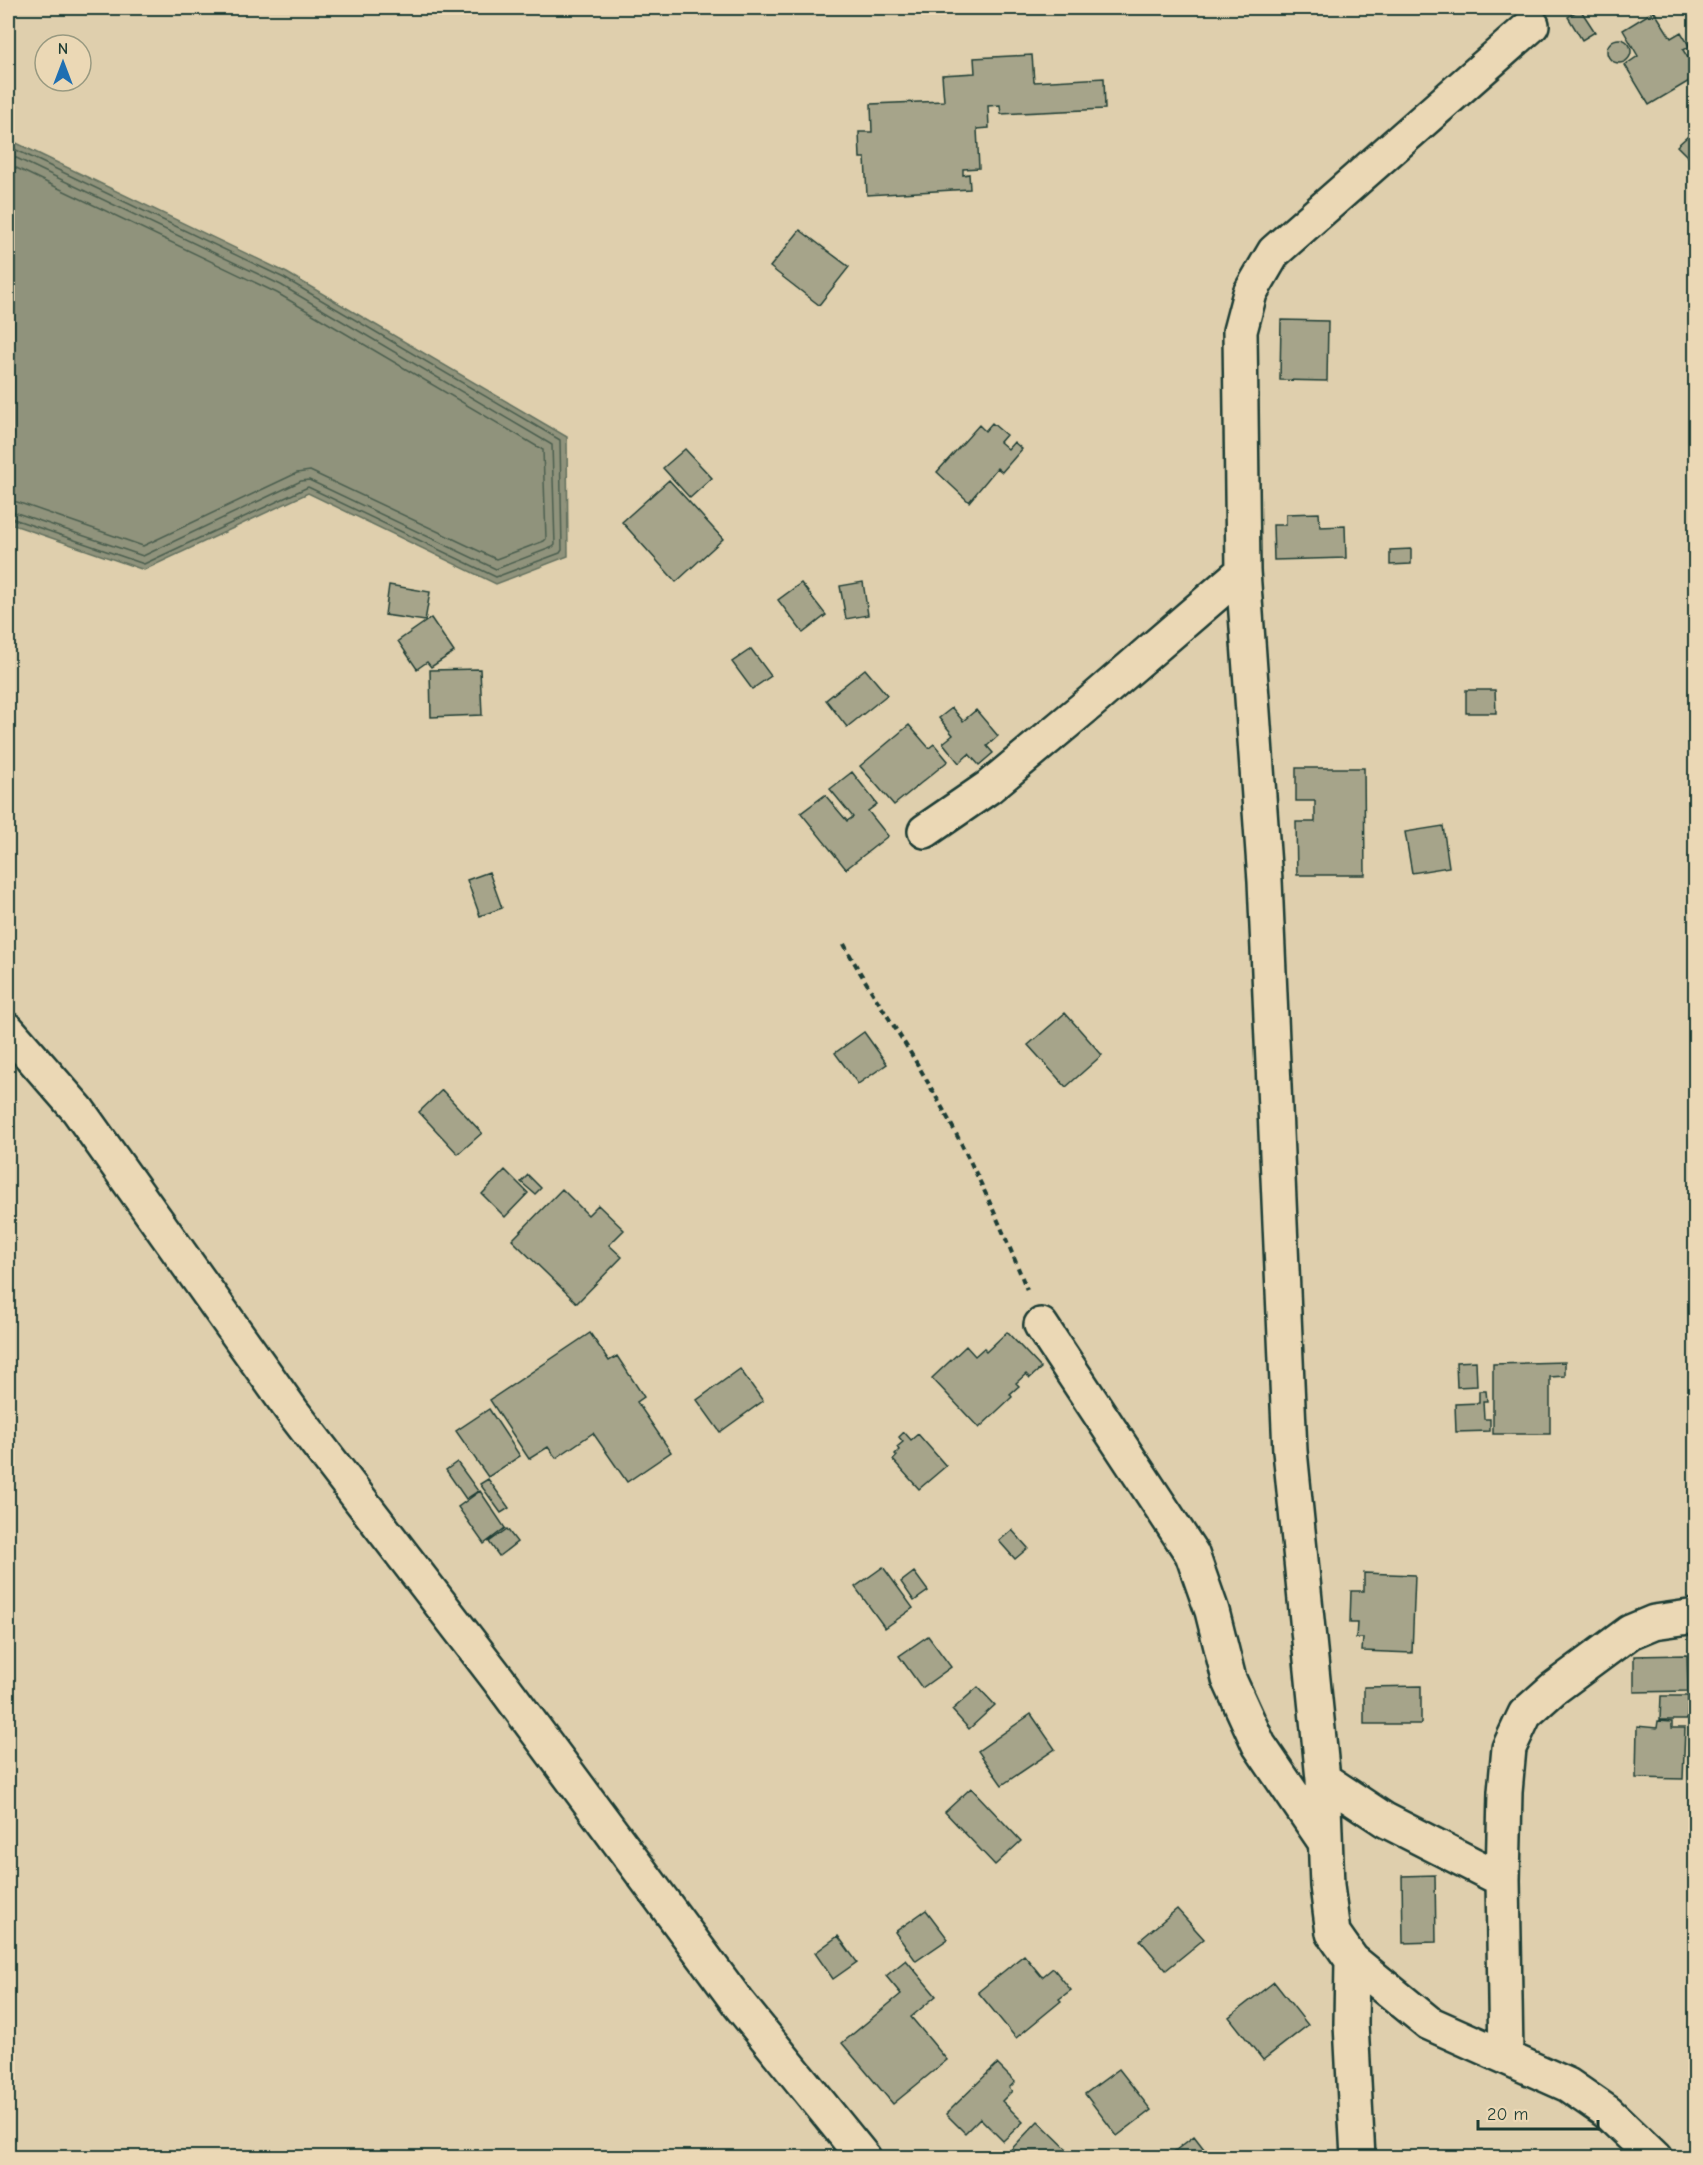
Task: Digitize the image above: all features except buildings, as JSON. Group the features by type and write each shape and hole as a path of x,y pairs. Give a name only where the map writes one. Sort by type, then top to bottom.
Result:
{"street":[{"path":"1532,25 1274,252 1250,293 1240,331 1243,571 1265,881 1290,1451 1323,1779 1327,1886 1333,1933 1352,1960 1429,2023 1568,2085 1607,2112 1655,2157"},
{"path":"925,831 989,787 1243,571"},
{"path":"8,1030 78,1110 292,1411 498,1679 739,2004 864,2157"},
{"path":"1041,1325 1192,1554 1212,1611 1229,1679 1258,1745 1325,1842"},
{"path":"1506,2057 1503,1880 1505,1792 1509,1748 1525,1714 1553,1689 1630,1632 1654,1622 1695,1616"},
{"path":"1323,1779 1385,1820 1503,1880"},
{"path":"1352,1960 1350,2016 1358,2157"}],"path":[{"path":"844,944 927,1080 959,1139 1011,1249 1041,1325"}],"water":[{"path":"8,139 287,273 567,437 568,556 496,584 308,493 144,570 8,523"}]}
